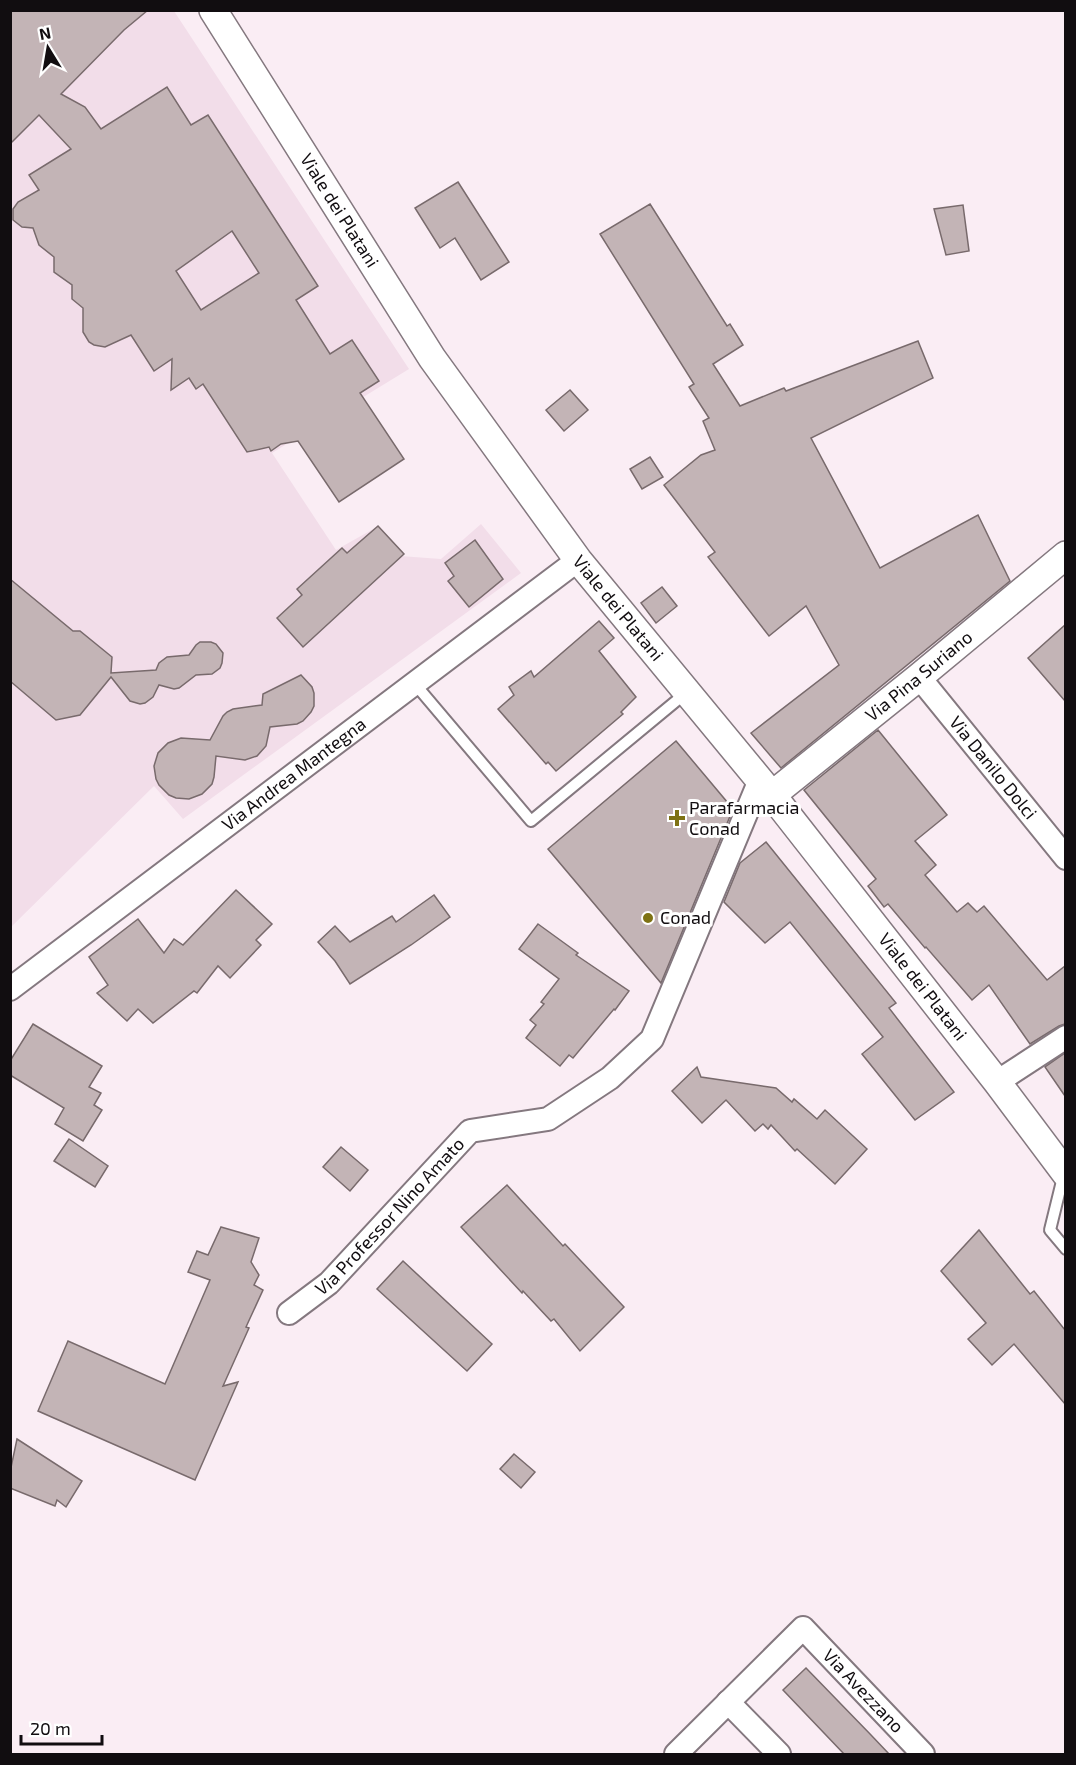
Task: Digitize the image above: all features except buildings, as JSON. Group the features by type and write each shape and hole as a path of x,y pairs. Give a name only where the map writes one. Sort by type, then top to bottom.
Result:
{"street":[{"name":"Viale dei Platani","path":"213,10 432,358 578,560 766,787 997,1082 1065,1174"},
{"name":"Via Pina Suriano","path":"766,787 919,677 1065,555"},
{"name":"Via Andrea Mantegna","path":"10,989 578,560"},
{"name":"Via Danilo Dolci","path":"919,677 1065,858"},
{"name":"Via Professor Nino Amato","path":"289,1313 328,1283 470,1131 548,1119 610,1078 652,1039 766,787"},
{"path":"997,1082 1065,1037"},
{"name":"Via Avezzano","path":"728,1702 803,1628 923,1755"},
{"path":"676,1755 728,1702 779,1755"}],"lane":[{"path":"415,684 531,821 687,692"},
{"path":"1065,1174 1050,1230 1065,1249"}],"shaded area":[{"path":"83,11 174,11 409,369 272,453 336,550 375,528 400,556 441,559 481,524 521,573 183,819 154,786 11,927 11,79"}],"place":[{"name":"Parafarmacia Conad","path":"677,818"},
{"name":"Conad","path":"648,918"}]}
